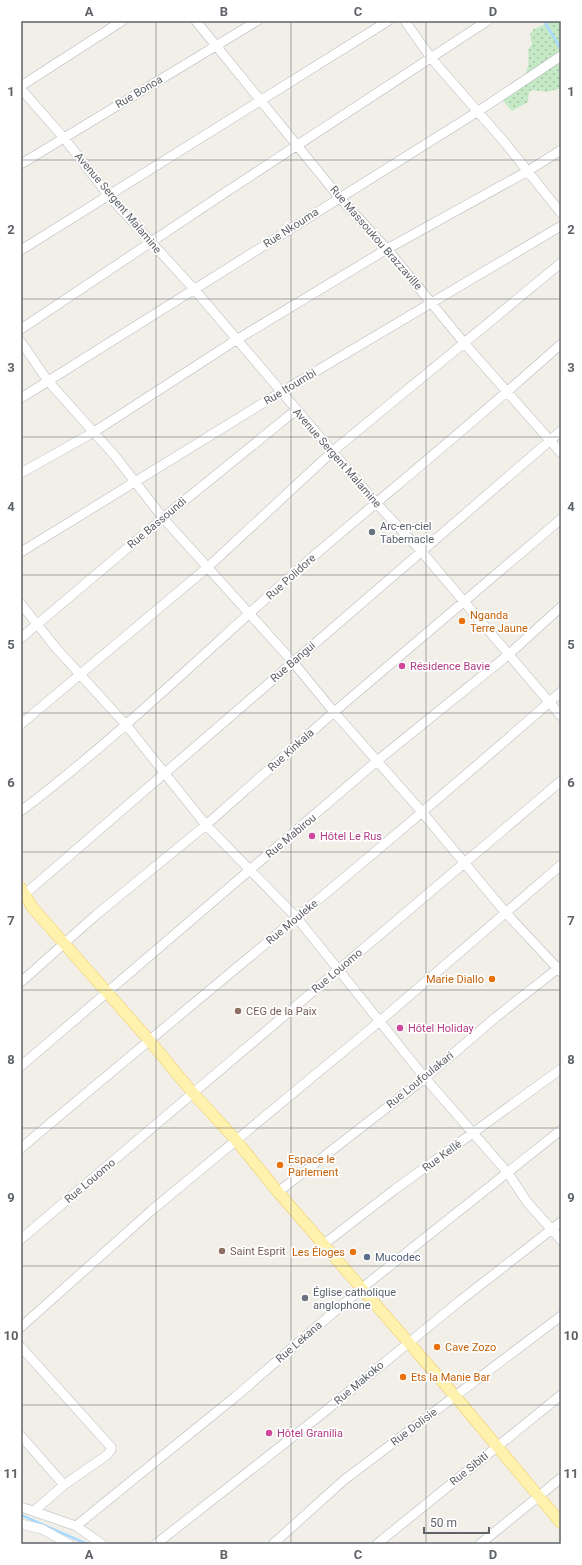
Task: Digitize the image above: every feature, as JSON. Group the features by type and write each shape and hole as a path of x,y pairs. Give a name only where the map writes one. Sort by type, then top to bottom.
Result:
{"main road":[{"path":"22,892 32,907 149,1040 192,1092 235,1139 278,1192 362,1288 407,1343 455,1396 561,1523"}],"street":[{"path":"21,87 122,21"},
{"name":"Rue Massoukou Brazzaville","path":"196,21 261,99 339,197 387,249 433,303 465,344 561,453"},
{"name":"Rue Bonoa","path":"21,164 257,21"},
{"path":"21,250 388,21"},
{"path":"405,21 431,58 528,171 561,213"},
{"path":"21,330 150,242 487,21"},
{"name":"Rue Nkouma","path":"21,398 476,112 561,56"},
{"name":"Avenue Sergent Malamine","path":"21,87 64,138 109,196 194,289 296,410 377,504 422,552 561,716"},
{"path":"21,473 94,432 236,340 387,249 528,171 561,150"},
{"name":"Rue Itoumbi","path":"21,552 281,392 561,226"},
{"path":"21,724 208,567 332,451 465,344 561,263"},
{"path":"21,342 48,381 94,432 135,481 163,518 293,662 334,712 422,812 506,913 560,969"},
{"name":"Rue Polidore","path":"21,810 127,726 316,554 508,392 561,344"},
{"name":"Rue Bassoundi","path":"21,638 163,518 296,410"},
{"name":"Rue Bangui","path":"22,892 166,773 561,431"},
{"name":"Rue Kinkala","path":"21,982 64,943 206,825 334,712 561,519"},
{"path":"21,604 37,625 127,726 206,825 297,918 337,970 425,1078 508,1172 527,1202 561,1240"},
{"name":"Rue Mabirou","path":"21,1066 377,761 508,655 561,607"},
{"name":"Rue Mouleke","path":"21,1148 297,918 561,692"},
{"name":"Rue Louomo","path":"23,1234 118,1158 192,1092 232,1061 337,970 561,781"},
{"path":"21,1327 146,1215 235,1139 380,1021 561,865"},
{"name":"Rue Loufoulakari","path":"278,1192 425,1078 496,1017 560,969"},
{"name":"Rue Kellé","path":"324,1244 473,1132 561,1069"},
{"name":"Rue Lekana","path":"76,1526 235,1397 362,1288 561,1130"},
{"name":"Rue Makoko","path":"156,1544 312,1422 407,1343 561,1222"},
{"name":"Rue Dolisie","path":"273,1544 344,1480 561,1316"},
{"path":"21,1347 111,1447 108,1455 64,1485 34,1511"},
{"name":"Rue Sibiti","path":"377,1544 561,1395"},
{"path":"21,1436 64,1485"},
{"path":"480,1544 538,1495 561,1478"},
{"path":"21,1507 76,1526 102,1544"},
{"path":"21,1524 42,1529 55,1541 69,1544"}],"green space":[{"path":"552,21 561,21 561,88 547,92 533,90 529,92 528,102 512,111 502,100 519,84 526,73 529,59 528,50 532,44 530,34 534,29"}],"waterway":[{"path":"544,21 561,49"},
{"path":"21,1515 87,1544"}],"place":[{"name":"Arc-en-ciel Tabernacle","path":"372,532"},
{"name":"Nganda Terre Jaune","path":"462,621"},
{"name":"Résidence Bavie","path":"402,666"},
{"name":"Hôtel Le Rus","path":"312,836"},
{"name":"Marie Diallo","path":"492,979"},
{"name":"CEG de la Paix","path":"238,1011"},
{"name":"Hôtel Holiday","path":"400,1028"},
{"name":"Espace le Parlement","path":"280,1165"},
{"name":"Saint Esprit","path":"222,1251"},
{"name":"Les Éloges","path":"353,1252"},
{"name":"Mucodec","path":"367,1257"},
{"name":"Église catholique anglophone","path":"305,1298"},
{"name":"Cave Zozo","path":"437,1347"},
{"name":"Ets la Manie Bar","path":"403,1377"},
{"name":"Hôtel Granilia","path":"269,1433"}]}
